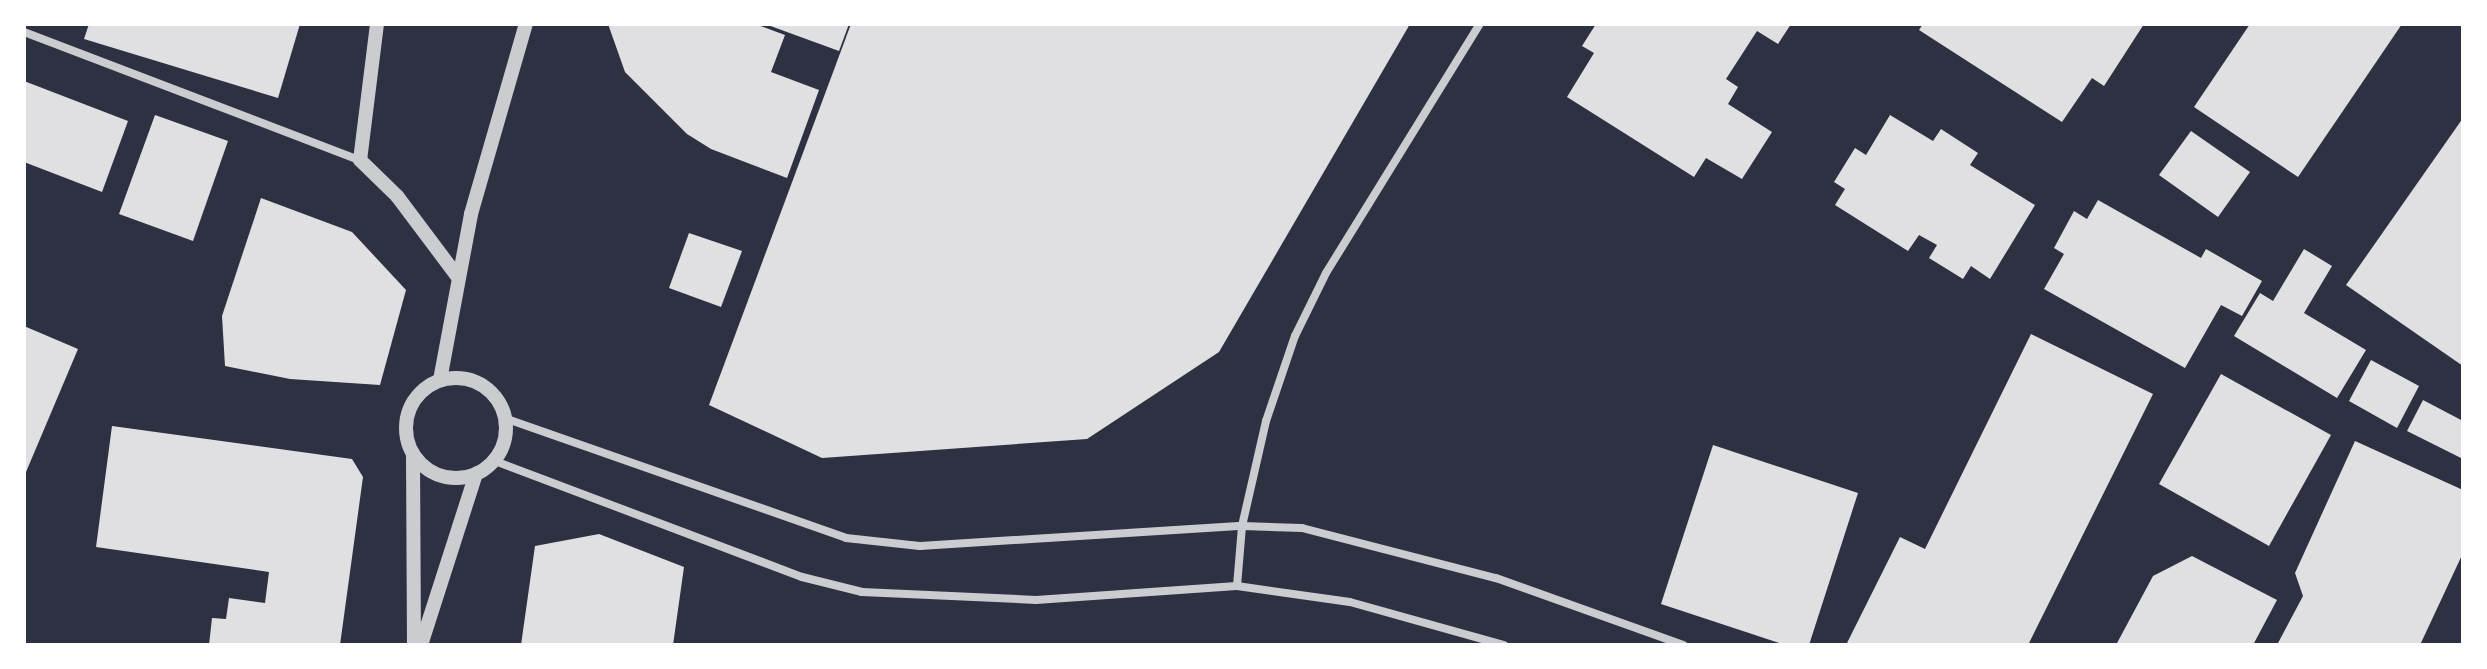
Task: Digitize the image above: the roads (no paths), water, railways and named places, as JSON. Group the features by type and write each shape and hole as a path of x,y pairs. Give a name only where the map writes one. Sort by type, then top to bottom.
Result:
{"street":[{"path":"360,160 377,24"},
{"path":"440,380 457,276 526,24"},
{"path":"1237,586 1242,526 1266,421 1295,336 1326,273 1480,24"},
{"path":"24,32 360,160 397,196 457,276"},
{"path":"413,455 442,476 476,474 495,461 506,441 507,419 498,397 481,383 459,376 440,380 418,393 408,412 406,434 413,455 417,566 414,645"},
{"path":"507,419 808,528 880,544 950,545 1242,526 1302,528 1370,543 1496,578 1683,645"},
{"path":"495,461 802,577 862,592 1036,600 1237,586 1350,602 1504,645"},
{"path":"421,645 476,474"}]}
